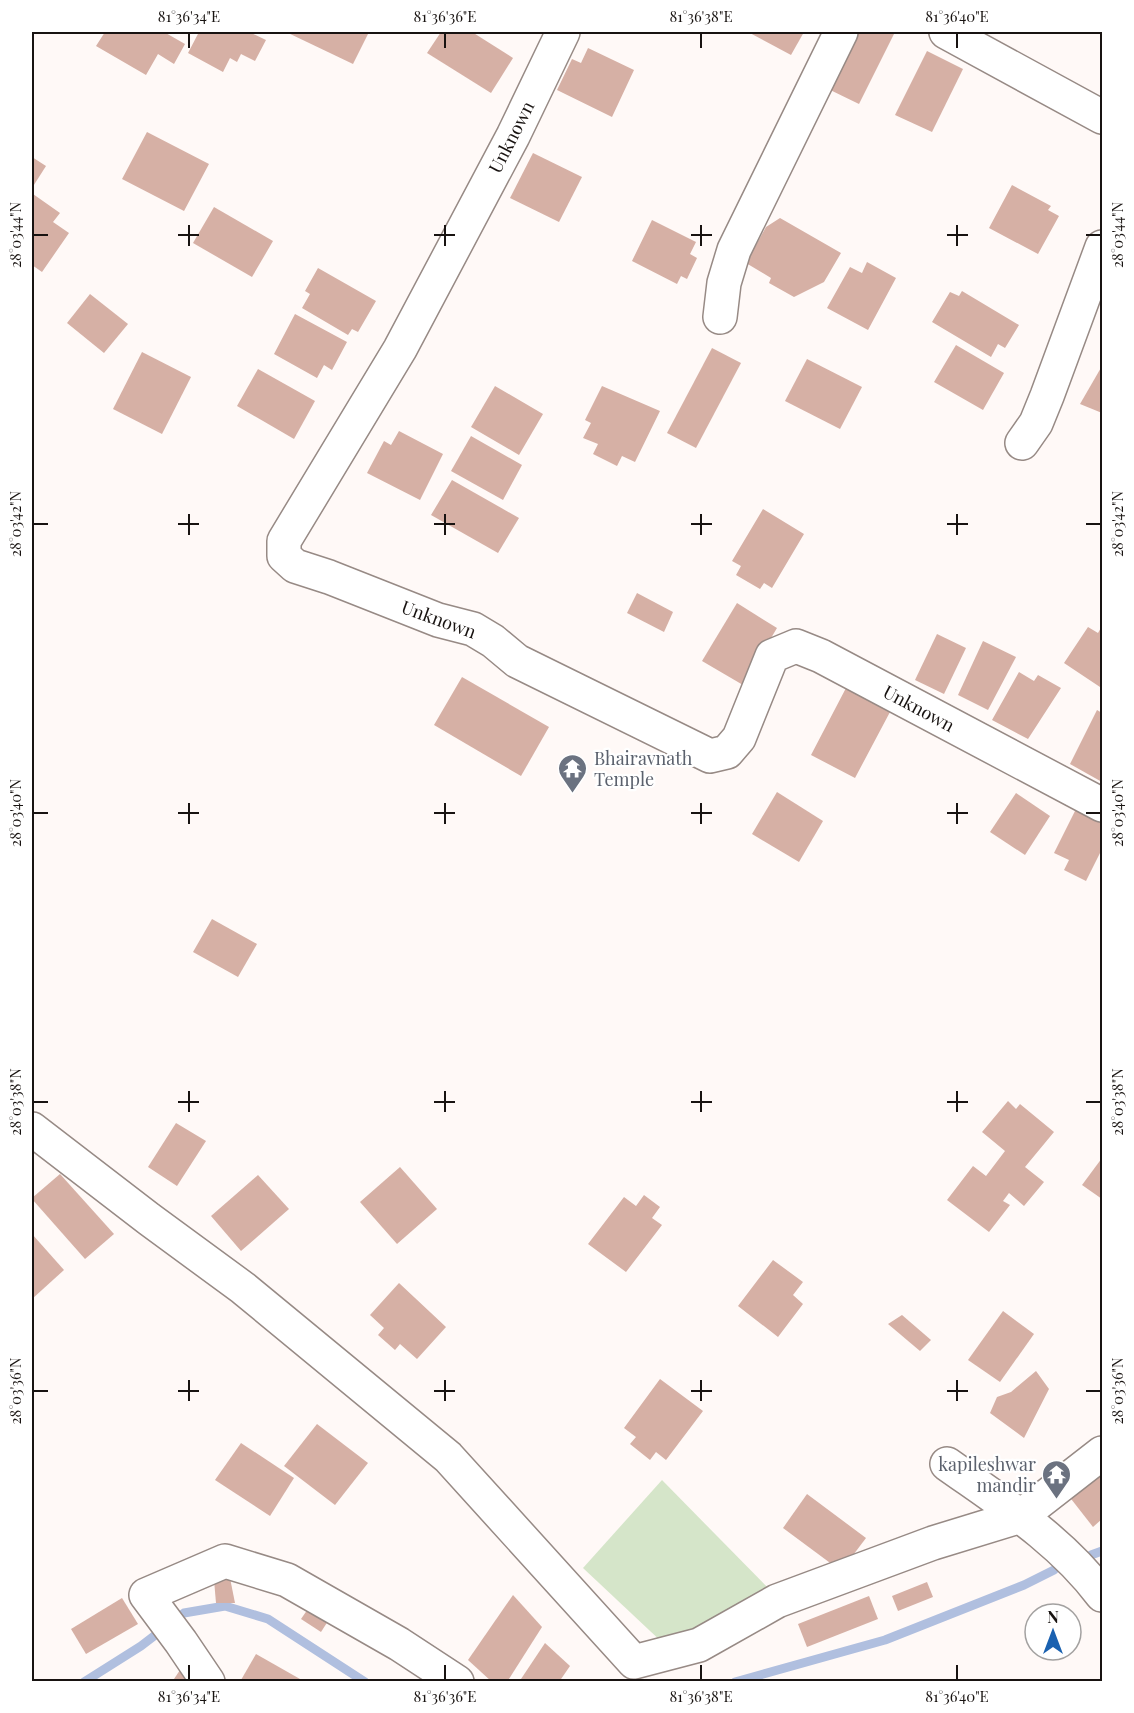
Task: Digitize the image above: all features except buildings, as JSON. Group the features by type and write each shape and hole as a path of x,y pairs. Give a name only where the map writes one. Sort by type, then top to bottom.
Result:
{"street":[{"name":"Unknown","path":"563,32 513,136 400,349 284,541 284,556 295,566 438,620 472,629 493,641 517,661 710,756 727,752 739,738 772,656 796,646 821,656 1102,805"},
{"path":"720,316 724,283 734,250 841,32"},
{"path":"946,32 1102,117"},
{"path":"1022,443 1036,423 1044,405 1102,247"},
{"path":"32,1129 243,1288 448,1457 637,1672 699,1645 777,1602 933,1543 1021,1516 1102,1453"},
{"path":"947,1464 1051,1540 1102,1595"},
{"path":"208,1682 182,1642 146,1595 225,1562 287,1580 399,1644 457,1682"}],"green space":[{"path":"662,1480 771,1591 665,1645 583,1568"}],"waterway":[{"path":"1091,1555 1102,1551"},
{"path":"735,1682 885,1640 1024,1585 1054,1570"},
{"path":"84,1682 141,1646 184,1613 225,1606 268,1619 365,1682"}],"place":[{"name":"Bhairavnath Temple","path":"573,794"},
{"name":"kapileshwar mandir","path":"1057,1500"}]}
